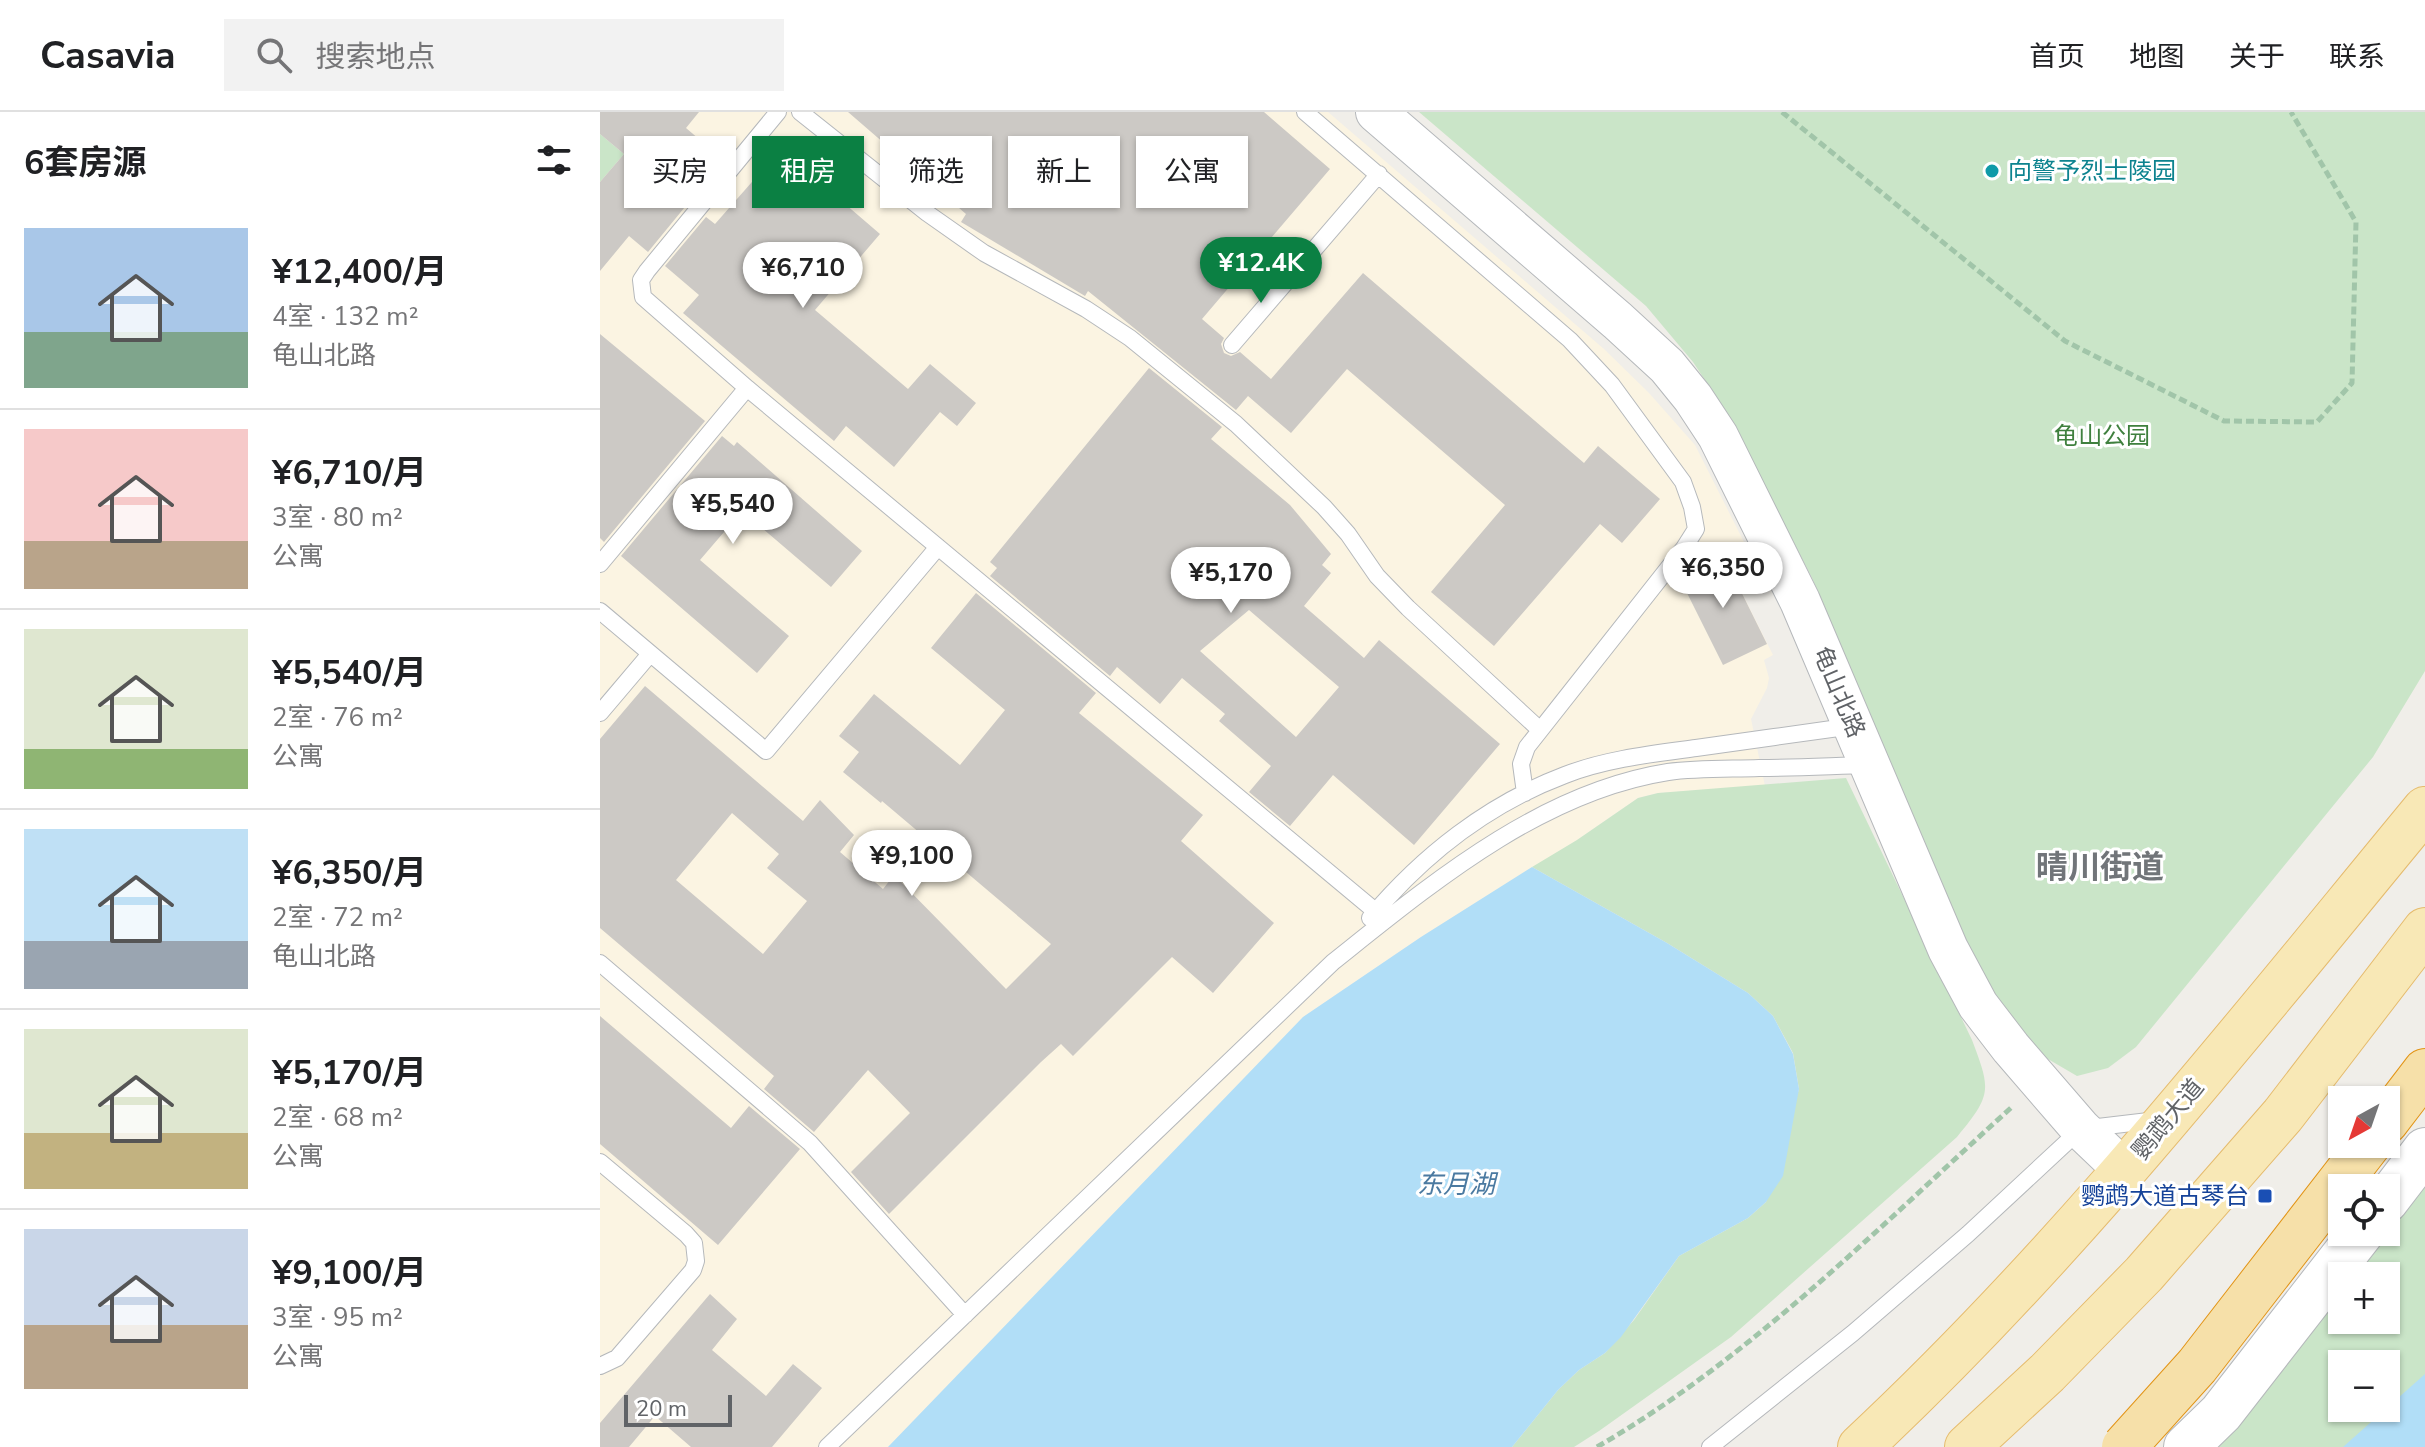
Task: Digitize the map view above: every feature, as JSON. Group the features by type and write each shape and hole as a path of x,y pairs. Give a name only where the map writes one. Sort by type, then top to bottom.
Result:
{"highway":[{"path":"2400,1104 2425,1071"},
{"path":"2124,1447 2197,1366 2358,1158"}],"main road":[{"name":"鹦鹉大道","path":"1860,1447 1906,1404 2125,1171 2425,809"},
{"path":"1967,1447 2047,1373 2144,1274 2283,1115 2423,932"},
{"path":"2400,1183 2425,1150"},
{"path":"2186,1447 2221,1413 2351,1246"}],"street":[{"name":"龟山北路","path":"1376,112 1618,321 1667,366 1693,398 1718,436 1800,601 1948,949 1978,1005 2081,1129 2125,1171"}],"lane":[{"path":"778,112 641,280 643,297 747,388 1381,916"},
{"path":"800,112 927,213 984,253 1086,309 1197,385 1324,507 1348,534 1377,576 1408,608 1539,729"},
{"path":"1305,112 1570,340 1612,385 1651,436 1683,482 1692,507 1696,529 1684,548 1527,747 1521,764 1525,793"},
{"path":"1232,345 1379,174"},
{"path":"600,564 747,388"},
{"path":"600,611 766,751 938,547"},
{"path":"600,713 650,654"},
{"path":"1381,916 1398,885 1453,838 1525,793 1564,775 1632,758 1853,726"},
{"path":"827,1447 1381,916 1541,815 1623,782 1668,772 1710,769 1870,765"},
{"path":"600,963 810,1143 965,1315"},
{"path":"1710,1447 1853,1333 1968,1234 2081,1129 2170,1118"},
{"path":"600,1162 686,1234 694,1243 696,1261 687,1279 617,1358 600,1366"}],"path":[{"path":"1782,112 2065,341 2224,421 2317,422 2352,383 2356,222 2291,112"},
{"path":"1597,1447 1685,1391 1749,1341 2040,1082"}],"shaded area":[{"path":"600,112 1328,112 1604,349 1695,445 1745,544 1723,555 1773,655 1764,660 1769,678 1767,688 1751,719 1765,786 1658,793 1638,798 1303,1017 888,1447 600,1447 600,182 624,154 600,134"}],"green space":[{"name":"龟山公园","path":"1419,112 2425,112 2425,671 2373,757 2136,1047 2108,1068 2077,1076 2024,1045 1980,982 1812,578 1728,415 1693,362 1646,306"},
{"path":"600,134 624,154 600,182"},
{"path":"1846,778 1972,1040 1985,1082 1982,1101 1957,1137 1731,1337 1574,1447 1512,1447 1558,1390 1579,1370 1605,1353 1634,1320 1679,1256 1748,1218 1766,1202 1799,1089 1793,1053 1773,1016 1748,993 1532,867 1638,798 1658,793"},
{"path":"2425,1171 2425,1447 2207,1447 2328,1296 2328,1334 2400,1334 2400,1262 2355,1262 2367,1246 2400,1246 2400,1204"}],"water":[{"name":"东月湖","path":"1532,867 1748,993 1773,1016 1793,1054 1799,1089 1783,1176 1766,1202 1748,1218 1679,1256 1621,1337 1558,1390 1512,1447 888,1447 1303,1017"},
{"path":"2425,1374 2425,1447 2343,1447 2371,1422 2400,1422 2400,1396"}],"building":[{"path":"600,112 699,112 686,128 695,136 624,136 624,154 600,134"},
{"path":"848,112 1264,112 1330,169 1202,319 1224,338 1221,344 1224,353 1231,356 1240,352 1271,379 1363,273 1584,463 1598,446 1660,499 1622,543 1600,524 1494,646 1431,592 1505,505 1347,369 1291,433 1248,396 1236,410 1088,291 1085,296 961,222 966,214 959,208 992,208 992,136 880,136 880,140"},
{"path":"624,154 624,208 684,208 648,252 629,236 600,271 600,182"},
{"path":"752,182 752,208 850,208 880,234 815,310 908,389 930,364 976,403 957,426 940,412 894,467 846,426 834,441 683,313 699,295 665,266 706,217 715,224 729,208 736,208 736,200"},
{"path":"600,334 705,421 604,542 600,538"},
{"path":"1149,368 1222,427 1211,439 1290,505 1331,554 1322,565 1331,573 1304,606 1364,658 1379,640 1500,744 1414,845 1333,775 1290,826 1249,792 1271,766 1219,721 1225,714 1182,678 1160,704 1117,667 1110,676 990,576 997,568 990,562","holes":["1249,610 1339,687 1296,737 1200,651"]},
{"path":"722,436 734,446 737,442 862,551 831,587 742,511 700,560 789,636 757,673 621,556"},
{"path":"1723,555 1767,644 1723,665 1679,577"},
{"path":"976,593 1096,693 1079,713 1203,815 1181,841 1274,923 1213,993 1172,957 1073,1056 1061,1044 1041,1062 889,1214 851,1172 910,1113 868,1070 814,1132 764,1089 774,1076 600,928 600,739 645,686 803,821 820,800 854,835 840,852 883,889 894,875 1006,989 1051,944 882,801 843,772 859,752 839,736 874,694 960,765 1005,710 931,648","holes":["732,813 779,854 767,868 807,901 763,954 676,880"]},
{"path":"600,1016 731,1128 749,1106 800,1149 718,1245 600,1144"},
{"path":"710,1294 737,1319 712,1350 766,1396 793,1364 822,1388 772,1447 691,1447 655,1416 629,1447 600,1447 600,1423"}],"place":[{"name":"向警予烈士陵园","path":"1992,171"},
{"name":"鹦鹉大道古琴台","path":"2265,1196"}],"district":[{"name":"晴川街道","path":"2100,867"}]}
